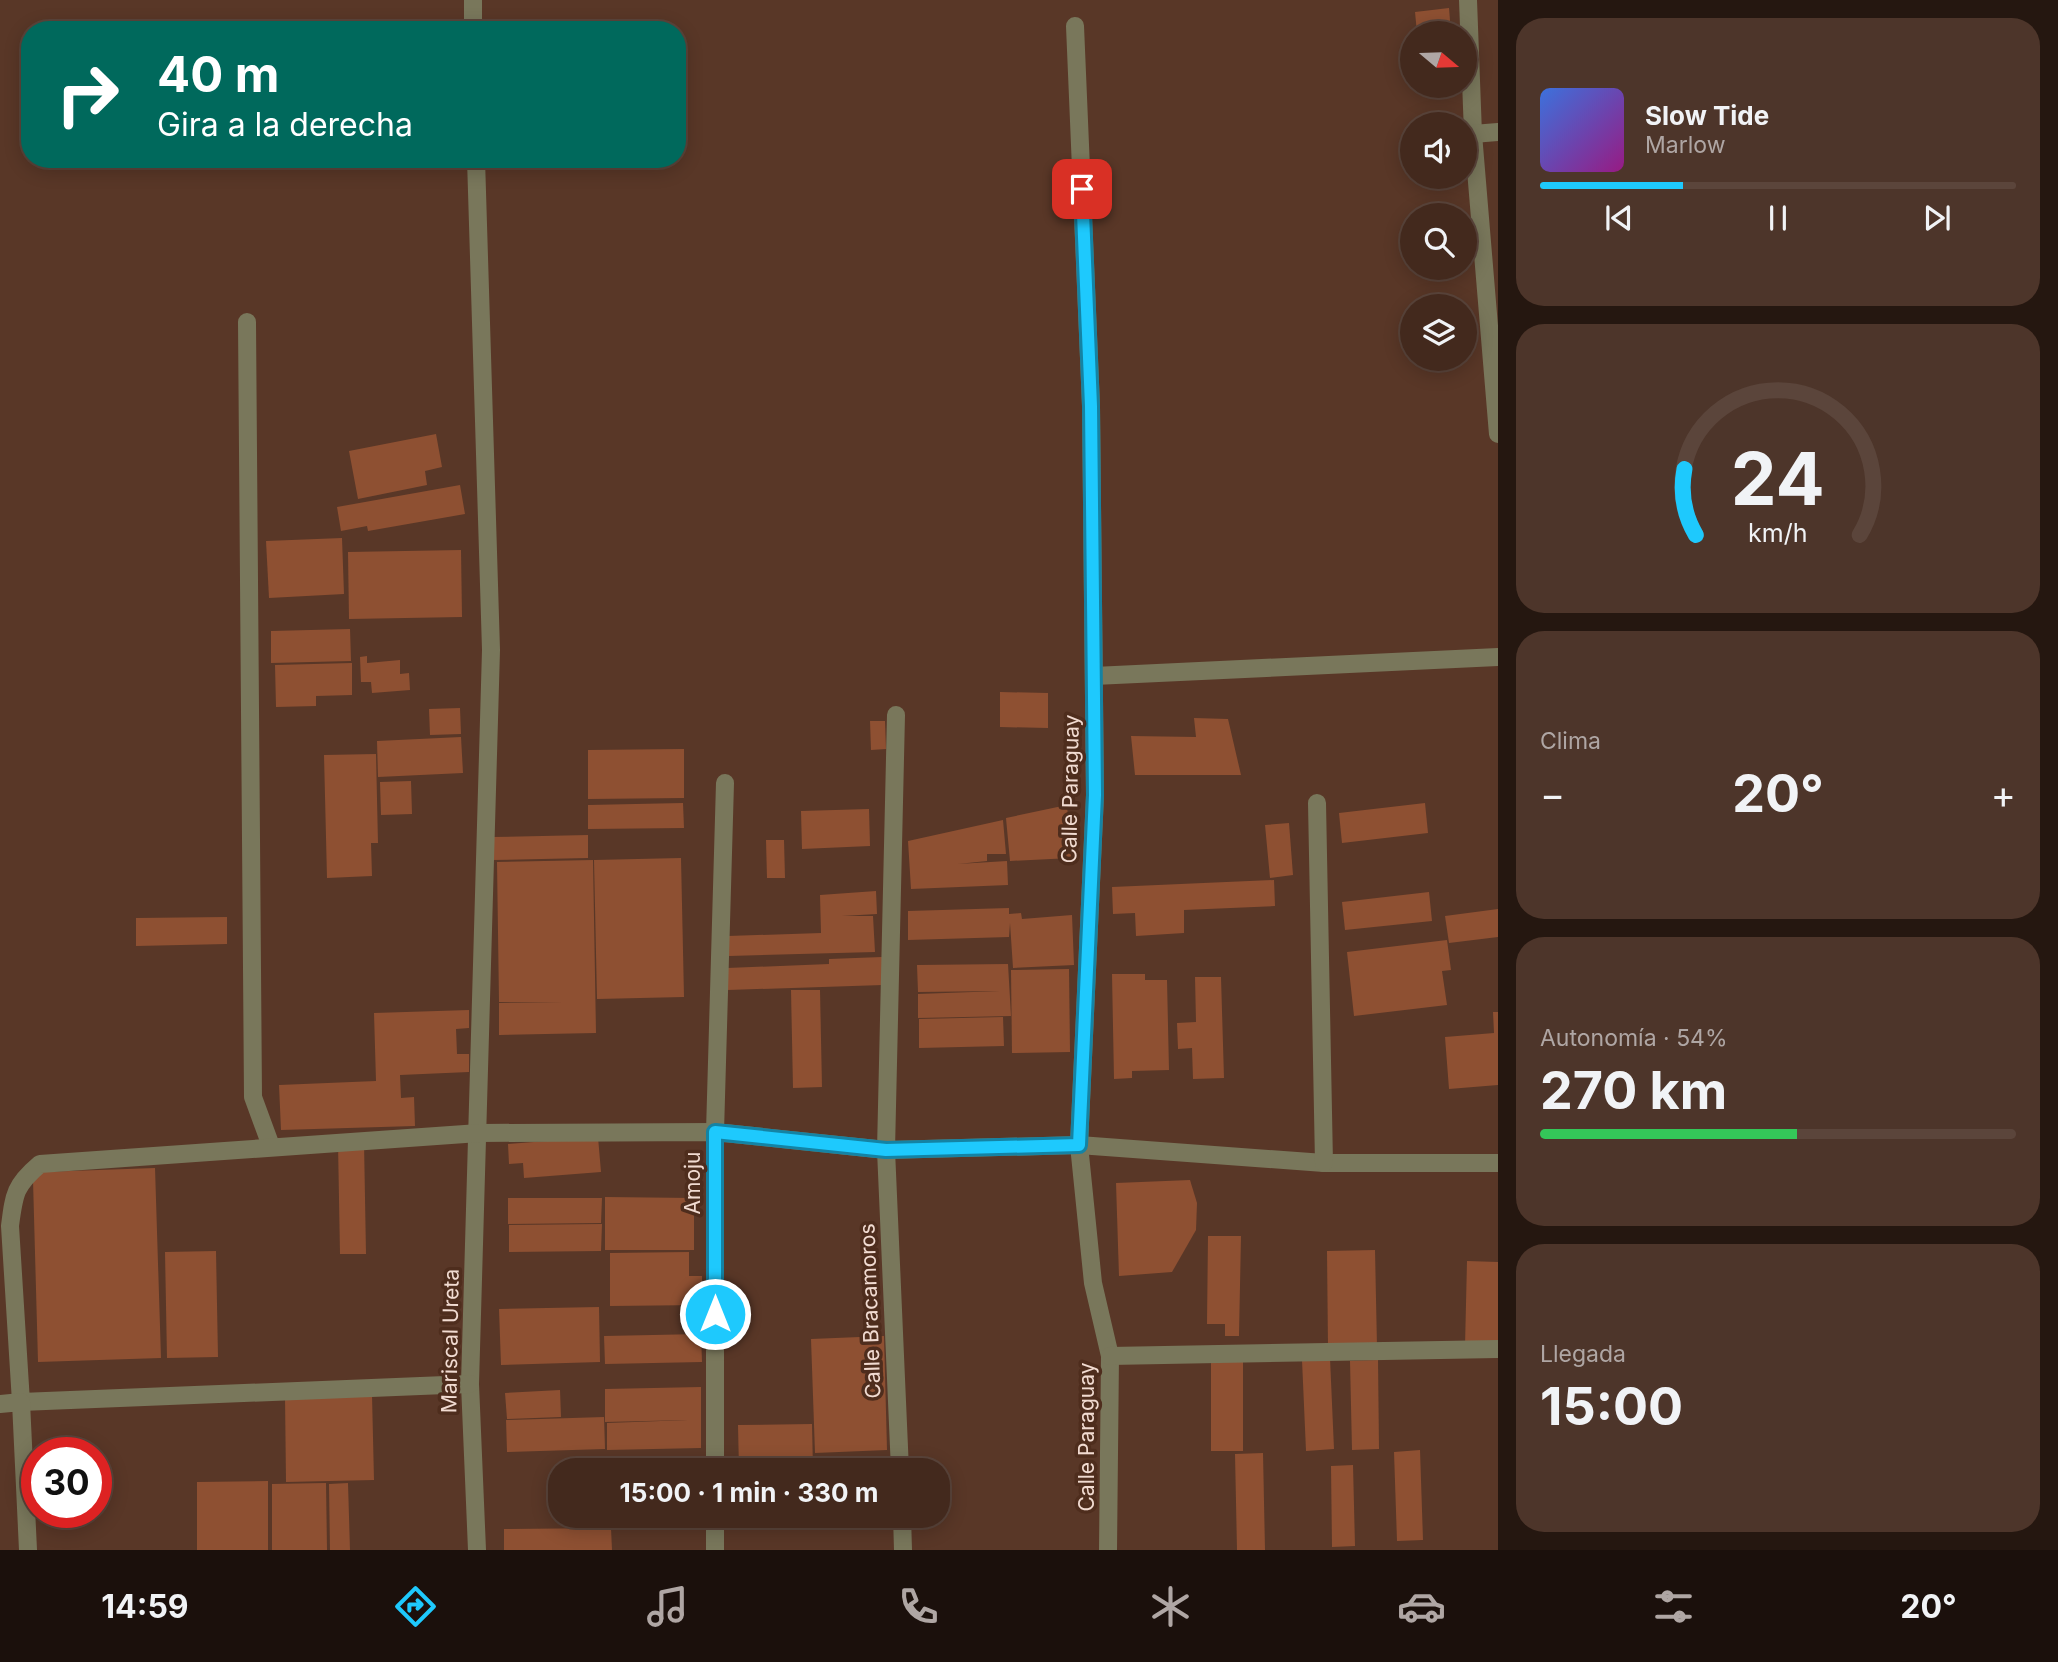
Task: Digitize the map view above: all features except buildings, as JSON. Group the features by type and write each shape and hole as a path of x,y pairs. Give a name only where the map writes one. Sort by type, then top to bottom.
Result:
{"street":[{"path":"473,0 473,21"},
{"path":"1468,0 1472,112"},
{"name":"Calle Paraguay","path":"1074,26 1091,406 1095,795 1079,1145 1093,1283 1110,1356 1108,1550"},
{"path":"1477,134 1498,132"},
{"name":"Mariscal Ureta","path":"477,168 491,650 470,1384 477,1550"},
{"path":"1477,179 1498,434"},
{"path":"247,322 253,1097 271,1146"},
{"path":"1094,676 1498,657"},
{"name":"Calle Bracamoros","path":"896,715 886,1150 899,1458"},
{"path":"725,783 715,1132 886,1150 1079,1145 1324,1163 1498,1163"},
{"path":"1317,803 1324,1163"},
{"name":"Amoju","path":"28,1550 10,1226 13,1198 20,1180 40,1164 479,1132 715,1132 715,1458"},
{"path":"1110,1356 1498,1349"},
{"path":"0,1404 470,1384"},
{"path":"715,1528 715,1550"},
{"path":"902,1528 903,1550"}],"route":[{"path":"715,1314 715,1132 886,1150 1079,1145 1095,795 1091,406 1082,189"}]}
